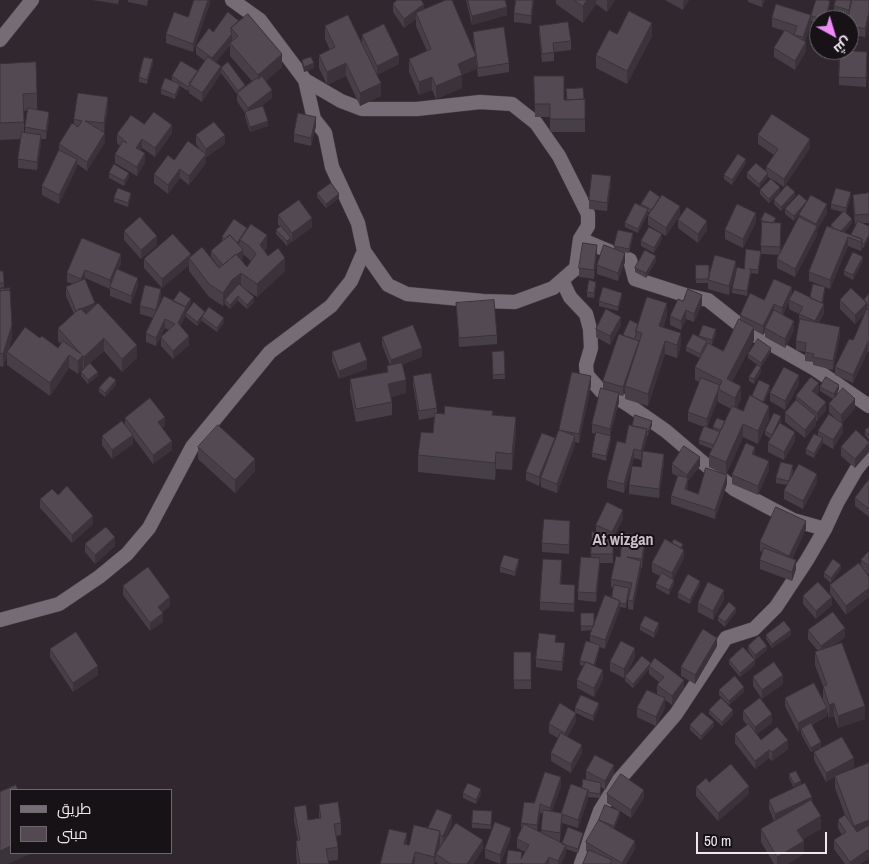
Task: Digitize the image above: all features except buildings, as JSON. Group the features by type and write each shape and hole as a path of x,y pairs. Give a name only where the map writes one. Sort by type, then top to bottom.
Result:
{"street":[{"path":"0,40 32,0"},
{"path":"232,0 260,20 304,80 314,119 325,133 332,167 358,223 364,251 388,286 406,294 515,302 553,288 576,268 580,239 588,226 588,214 559,156 536,122 512,104 480,102 417,109 362,109 341,101 304,80"},
{"path":"580,239 630,260 635,279 685,295 708,300 746,330 815,368 869,406"},
{"path":"0,620 60,604 99,577 127,554 149,528 192,447 270,352 331,306 351,281 364,251"},
{"path":"562,280 570,297 586,314 590,329 591,348 586,364 587,375 601,392 613,395 666,431 734,489 793,520 825,529"},
{"path":"581,864 600,811 619,780 676,714 726,638 754,629 776,607 807,560 856,470 869,453"}],"district":[{"name":"At wizgan","path":"623,541"}]}
